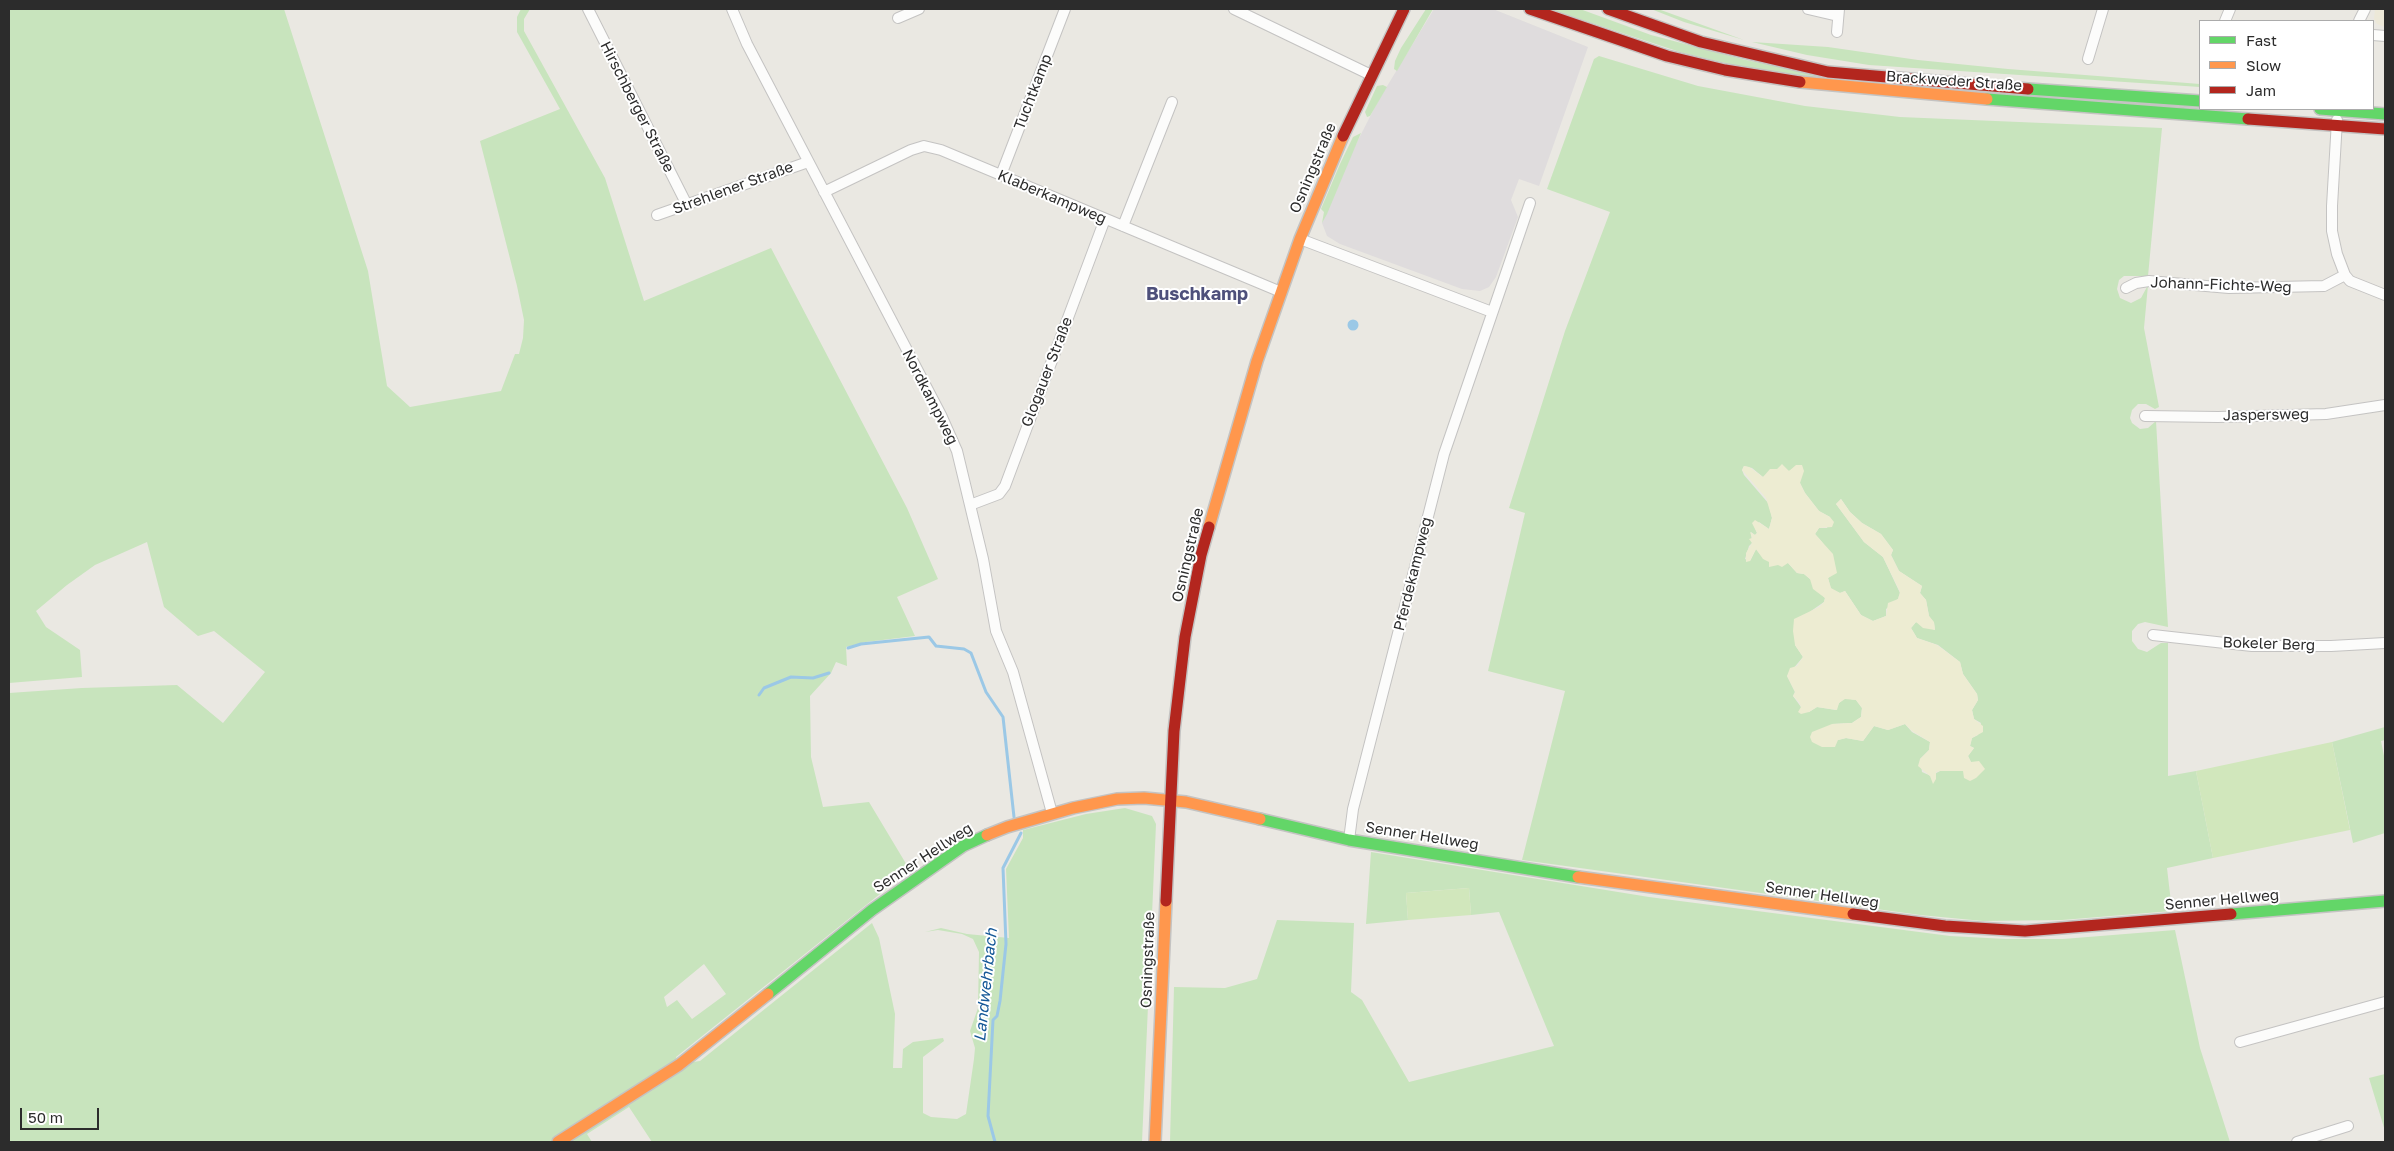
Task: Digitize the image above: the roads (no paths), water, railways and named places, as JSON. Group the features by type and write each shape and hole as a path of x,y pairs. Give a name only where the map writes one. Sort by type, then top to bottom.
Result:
{"main road":[{"name":"Osningstraße","path":"1155,1142 1170,800 1178,683 1200,562 1240,418 1300,238 1339,145 1404,9"},
{"name":"Brackweder Straße","path":"1530,9 1666,56 1725,70 1822,86 2385,129"},
{"name":"Brackweder Straße","path":"1608,9 1709,45 1828,72 2070,93 2199,101"},
{"path":"2338,110 2385,114"},
{"name":"Senner Hellweg","path":"558,1142 679,1064 872,910 951,854 990,832 1052,814 1116,799 1144,798 1186,802 1349,840 1613,882 1945,926 2016,931 2099,927 2385,901"}],"street":[{"name":"Hirschberger Straße","path":"588,9 686,205"},
{"name":"Nordkampweg","path":"732,9 747,44 950,436 970,505 996,631 1013,672 1052,814"},
{"path":"898,18 919,9"},
{"name":"Tuchtkamp","path":"1001,175 1065,9"},
{"path":"1234,9 1371,75"},
{"path":"1808,9 1838,12 1837,32"},
{"path":"2088,59 2103,9"},
{"path":"1123,226 1172,102"},
{"path":"2338,110 2332,231 2337,254 2345,274 2356,284 2385,295"},
{"name":"Klaberkampweg","path":"824,192 911,150 924,146 941,150 1281,292"},
{"name":"Strehlener Straße","path":"657,215 808,162"},
{"name":"Pferdekampweg","path":"1349,840 1353,809 1434,489 1530,203"},
{"name":"Glogauer Straße","path":"970,505 999,494 1005,486 1105,219"},
{"path":"1300,238 1492,312"},
{"name":"Johann-Fichte-Weg","path":"2126,288 2136,283 2149,281 2228,288 2324,286 2345,274"},
{"name":"Jaspersweg","path":"2145,416 2218,417 2326,414 2385,405"},
{"name":"Bokeler Berg","path":"2153,635 2252,646 2331,646 2385,643"},
{"path":"2240,1042 2385,1002"},
{"path":"2297,1142 2330,1138 2348,1126"}],"water":[{"path":"1353,319 1359,325 1353,331 1347,325"}],"waterway":[{"name":"Landwehrbach","path":"848,648 861,644 929,637 936,646 964,649 971,653 986,692 1003,717 1014,817"},
{"name":"Landwehrbach","path":"759,695 764,688 791,677 813,678 829,673"},
{"name":"Landwehrbach","path":"995,1142 988,1116 993,1020 997,1016 1000,1001 1006,944 1003,868 1021,833"}],"district":[{"name":"Buschkamp","path":"1197,294"}]}
